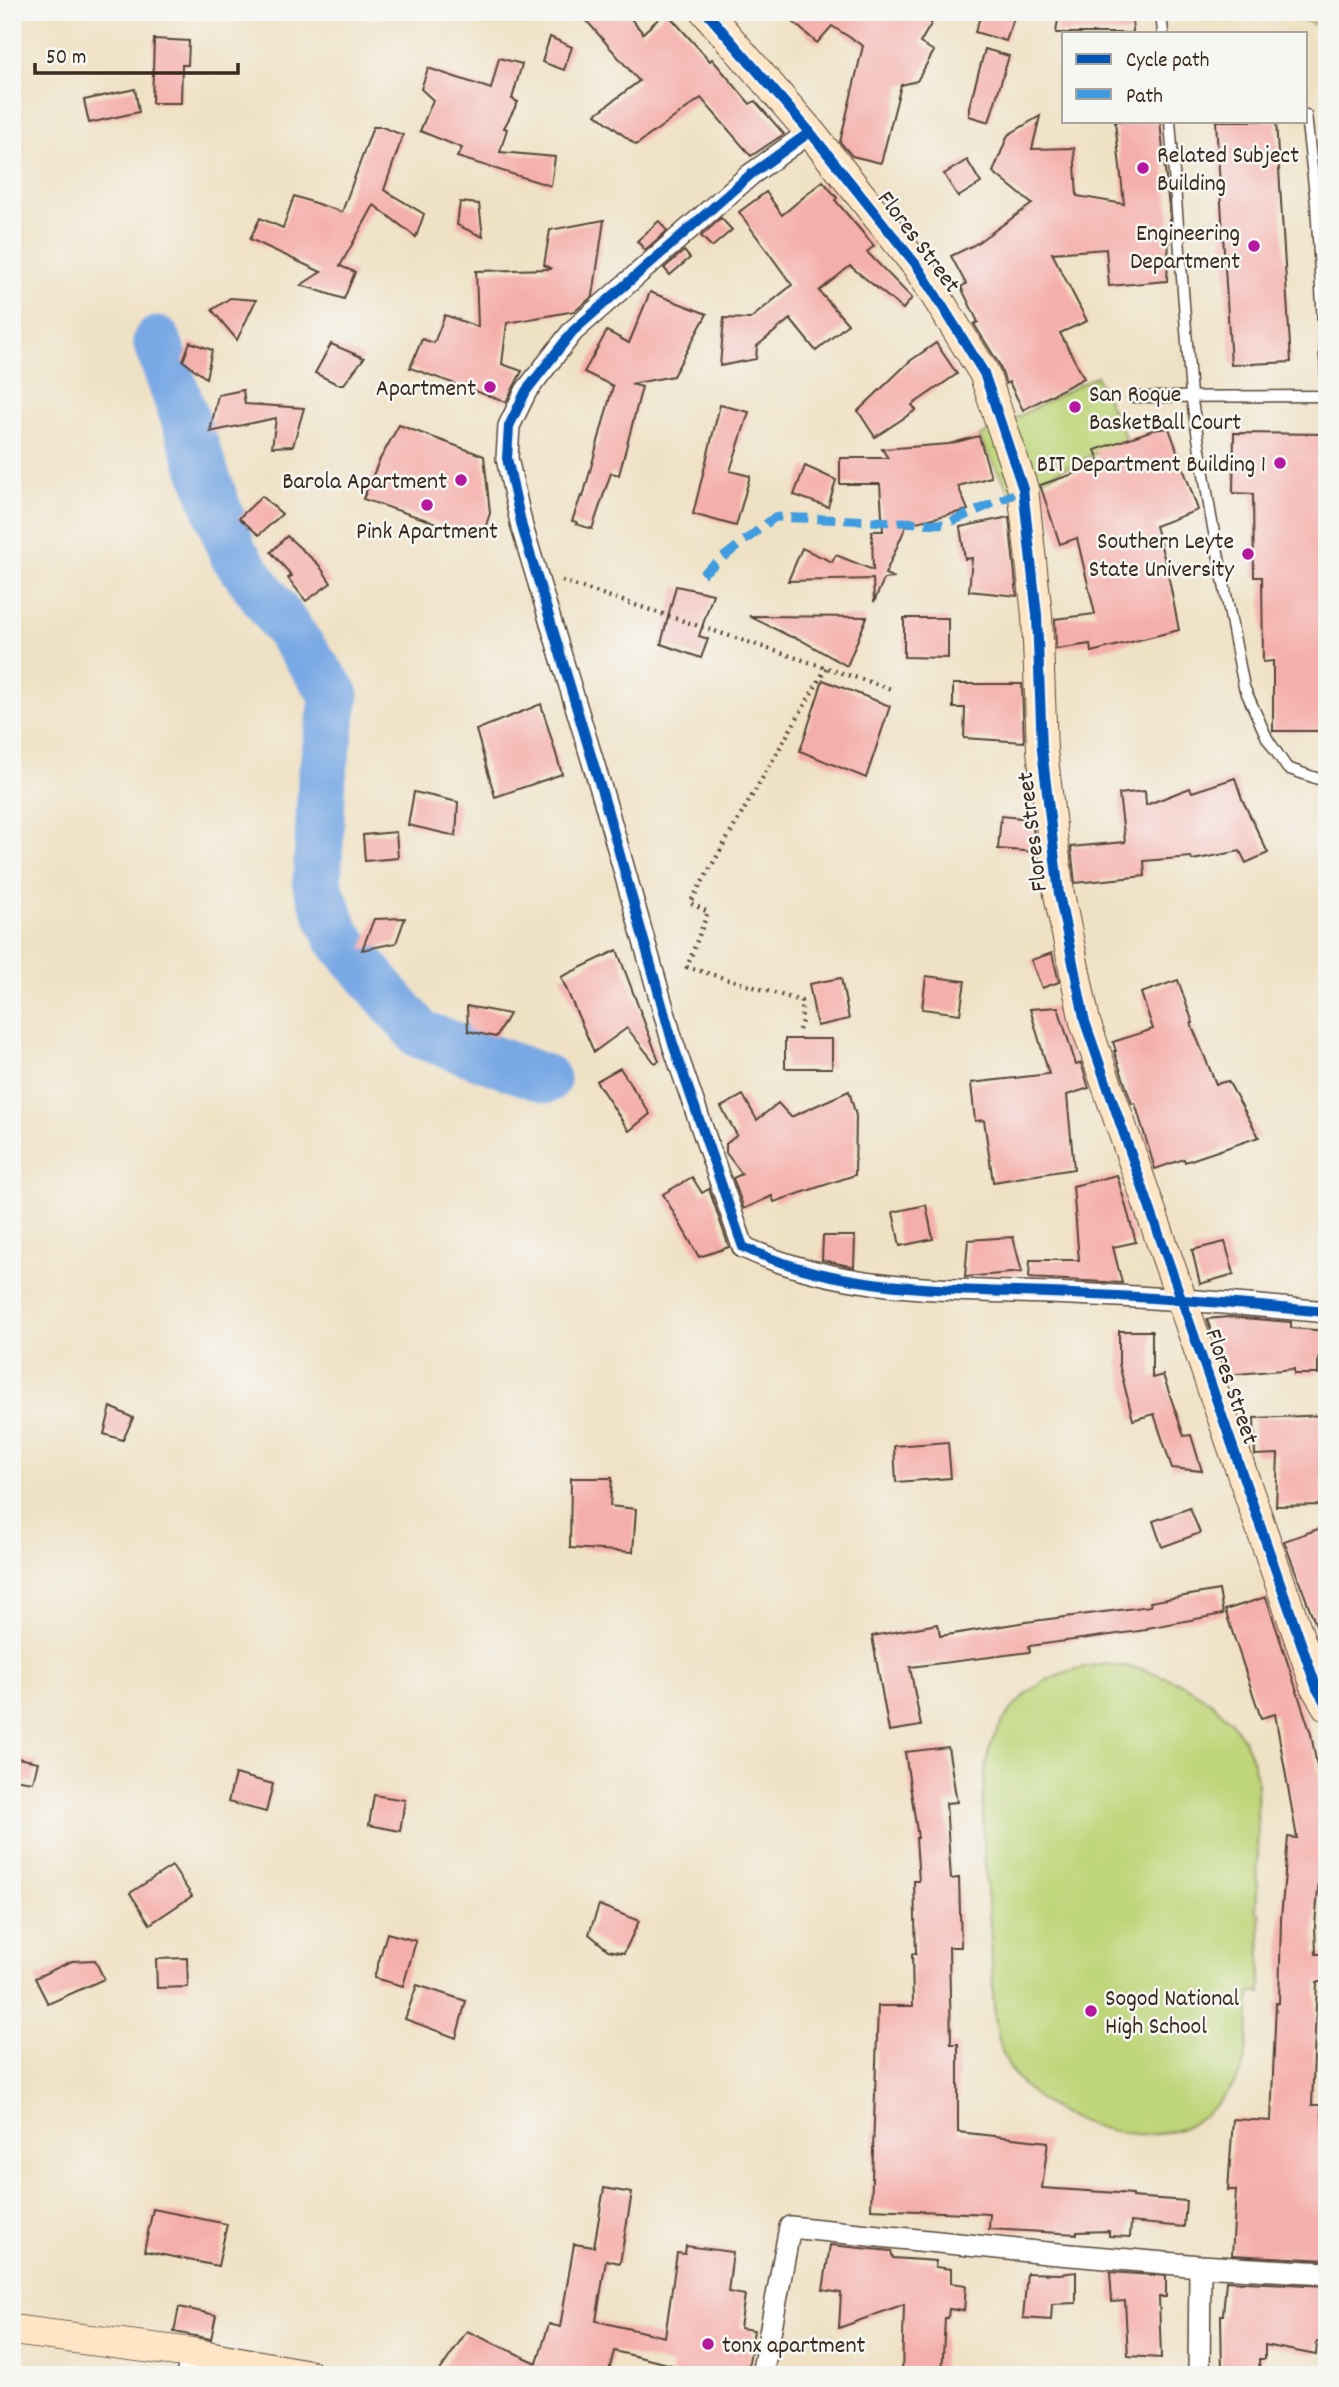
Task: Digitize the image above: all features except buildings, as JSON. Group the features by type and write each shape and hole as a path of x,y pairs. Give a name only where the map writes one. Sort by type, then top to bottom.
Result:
{"street":[{"name":"Flores Street","path":"706,12 810,132 918,267 984,373 1023,489 1037,615 1042,750 1059,894 1085,1023 1317,1689 1327,1706"},
{"path":"810,132 750,175 573,331 526,391 509,426 507,458 522,527 605,802 673,1044 743,1247 771,1260 876,1285 1181,1298 1327,1312"},
{"path":"762,2375 790,2227 1200,2266 1327,2273"},
{"path":"1199,2375 1200,2266"},
{"path":"12,2330 190,2364 308,2375"}],"lane":[{"path":"1161,12 1163,32"},
{"path":"1170,122 1191,396 1213,530 1244,687 1267,738 1287,768 1327,782"},
{"path":"1133,397 1327,393 1321,214 1307,122"}],"path":[{"path":"535,572 891,689"},
{"path":"799,1030 802,1021 801,1001 687,967 708,912 690,903 826,668"}],"green space":[{"path":"1289,12 1327,12 1327,29 1294,17"},
{"name":"San Roque BasketBall Court","path":"1096,376 1126,439 1011,494 979,437"},
{"path":"1103,1664 1153,1673 1199,1694 1235,1727 1248,1749 1257,1778 1256,1912 1260,1913 1261,1993 1250,1993 1244,2065 1230,2089 1207,2113 1189,2125 1160,2134 1115,2131 1091,2125 1068,2116 1030,2092 1010,2069 1003,2054 994,2011 983,1834 983,1793 989,1750 1008,1714 1030,1691 1071,1670"}],"waterway":[{"path":"157,341 233,553 335,695 322,777 317,884 337,936 420,1034 546,1079"}],"marked path":[{"path":"702,574 775,517 946,524 1014,494"}],"cycle path":[{"path":"706,12 810,132 918,267 984,373 1023,489 1037,615 1042,750 1059,894 1085,1022 1317,1689 1327,1706"},
{"path":"810,132 750,175 573,331 526,391 509,426 507,458 522,527 605,802 673,1044 743,1247 782,1263 822,1274 905,1287 1136,1297 1327,1312"}],"place":[{"name":"Related Subject Building","path":"1143,168"},
{"name":"Engineering Department","path":"1254,246"},
{"name":"Apartment","path":"490,387"},
{"name":"San Roque BasketBall Court","path":"1075,407"},
{"name":"BIT Department Building 1","path":"1280,463"},
{"name":"Barola Apartment","path":"461,480"},
{"name":"Pink Apartment","path":"427,505"},
{"name":"Southern Leyte State University","path":"1248,554"},
{"name":"Sogod National High School","path":"1091,2011"},
{"name":"tonx apartment","path":"708,2344"}]}
